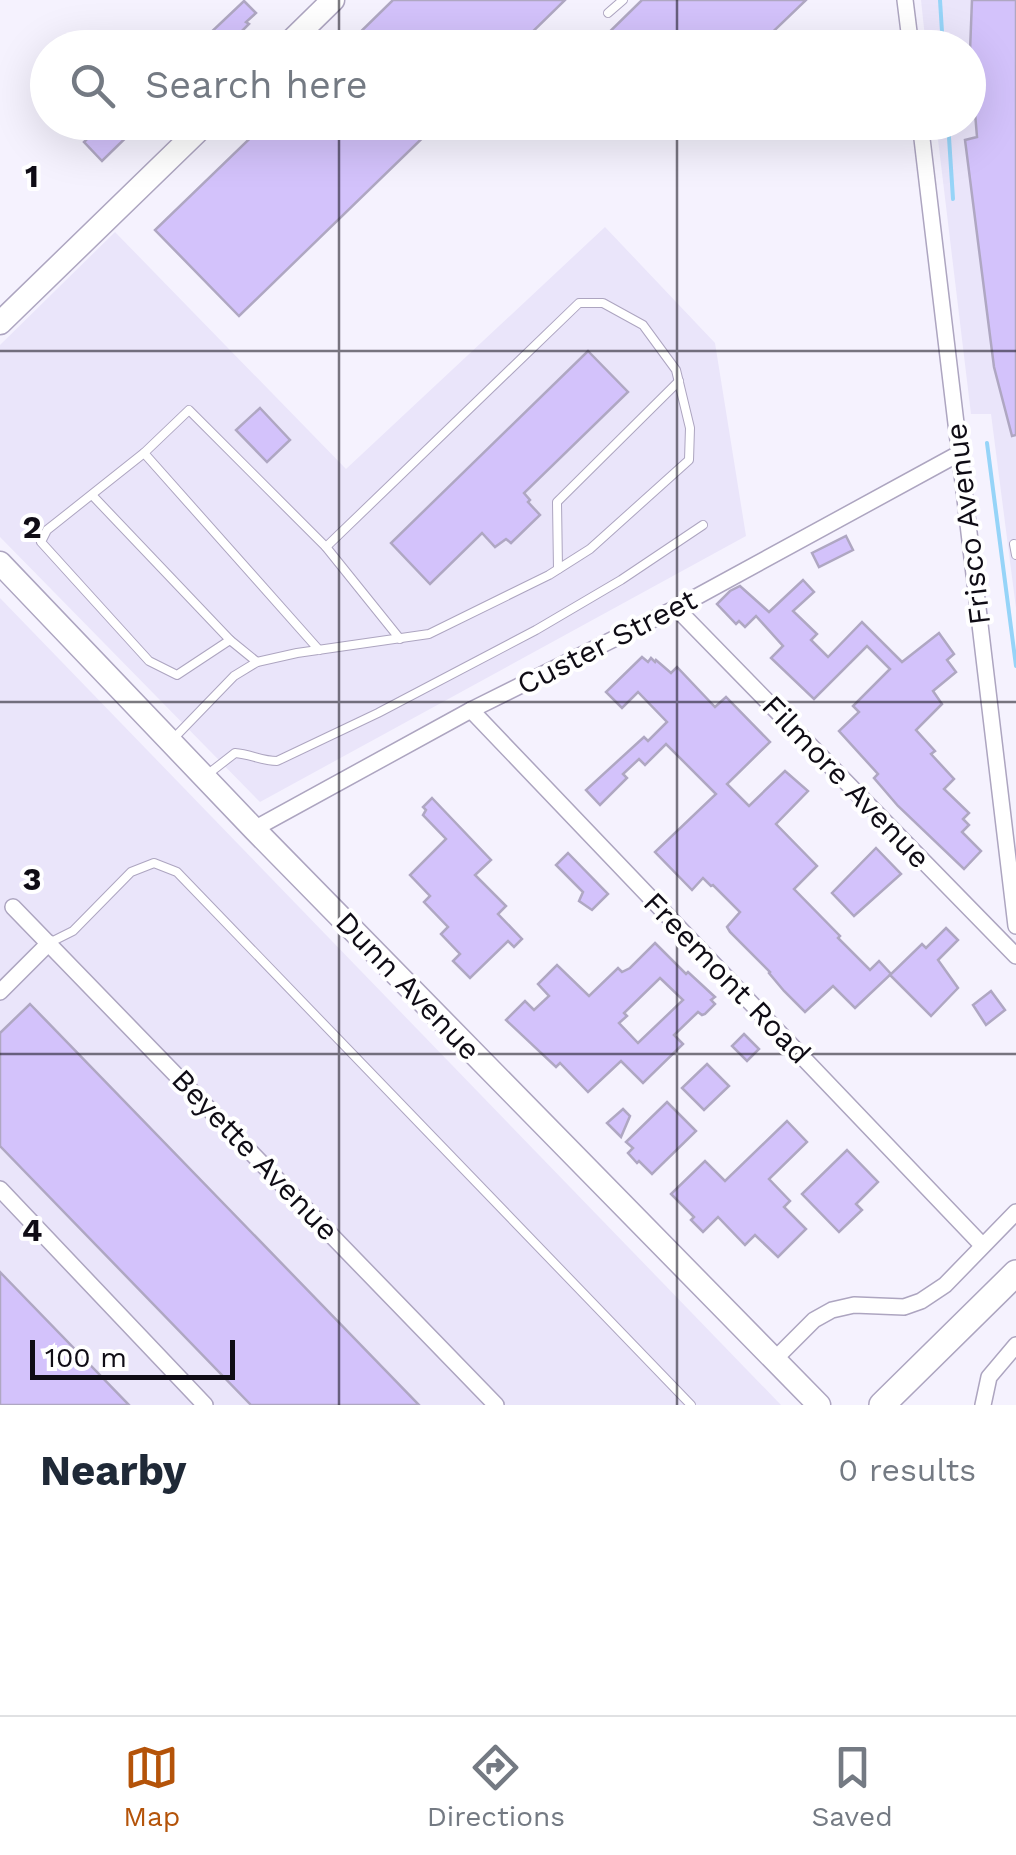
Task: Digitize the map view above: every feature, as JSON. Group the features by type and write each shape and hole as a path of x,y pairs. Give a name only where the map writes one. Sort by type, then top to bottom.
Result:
{"main road":[{"path":"302,30 333,0"},
{"path":"5,310 188,140"},
{"name":"Dunn Avenue","path":"0,563 254,829 820,1405"},
{"path":"882,1405 1016,1272"}],"street":[{"path":"905,0 908,30"},
{"name":"Frisco Avenue","path":"922,140 1016,926"},
{"name":"Custer Street","path":"254,829 471,710 676,608 960,453"},
{"name":"Filmore Avenue","path":"676,608 1016,956"},
{"name":"Freemont Road","path":"471,710 982,1245"},
{"name":"Beyette Avenue","path":"12,907 496,1405"},
{"path":"0,992 49,943"},
{"path":"1,1192 205,1405"},
{"path":"774,1360 814,1320 832,1310 854,1305 904,1307 921,1301 946,1284 1016,1212"},
{"path":"983,1405 989,1377 1016,1344"}],"lane":[{"path":"608,13 623,0"},
{"path":"170,742 234,676 258,662 440,630 590,549 690,460 690,428 676,370 644,325 604,303 579,303 326,547"},
{"path":"558,569 557,502 679,381"},
{"path":"230,640 176,675 149,661 42,542 47,530 144,453 189,410 326,547 400,638"},
{"path":"144,453 319,650"},
{"path":"92,495 230,640 258,662"},
{"path":"204,776 235,753 277,761 378,713 536,630 703,525"},
{"path":"1014,544 1016,556"},
{"path":"49,943 73,931 131,872 154,864 177,872 691,1405"}],"shaded area":[{"path":"921,0 1016,0 1016,608 991,414 971,414 938,140 986,140 986,30 924,30"},
{"path":"605,227 715,343 746,536 260,802 0,537 0,345 115,232 346,469"},
{"path":"0,598 781,1405 0,1405"}],"building":[{"path":"393,0 565,0 534,30 362,30"},
{"path":"642,0 806,0 775,30 611,30"},
{"path":"972,0 1016,0 1016,435 1012,436 994,367 965,140 986,140 986,30 971,30"},
{"path":"244,1 256,13 243,30 213,30"},
{"path":"86,140 124,140 102,161"},
{"path":"248,140 420,140 239,316 155,230"},
{"path":"588,351 628,392 524,493 540,515 511,543 506,539 495,547 482,533 430,584 391,543"},
{"path":"260,408 290,440 267,462 236,430"},
{"path":"846,536 853,550 819,567 812,553"},
{"path":"803,580 814,592 793,611 817,634 811,640 828,657 862,622 902,662 939,633 954,654 947,660 956,672 933,691 942,704 916,730 954,779 944,789 969,813 963,819 969,825 962,832 981,851 964,869 898,806 874,778 878,774 839,731 859,712 853,706 890,669 867,646 814,699 771,658 783,646 756,616 745,627 739,621 736,624 717,604 740,586 769,612"},
{"path":"642,657 648,662 651,658 656,660 671,673 677,667 715,707 726,697 770,742 727,784 749,806 785,771 808,791 776,824 817,866 794,889 870,970 879,961 891,974 855,1008 833,986 805,1012 730,932 727,927 740,912 703,878 692,890 655,852 716,794 666,744 645,765 639,759 623,774 627,778 600,805 586,790 644,737 648,741 667,722 638,692 622,708 606,692"},
{"path":"432,798 491,860 475,875 506,906 498,914 522,939 514,947 508,941 470,978 453,961 460,954 441,934 448,927 424,902 430,896 410,875 446,839 423,815 423,807"},
{"path":"876,848 901,874 854,916 832,893"},
{"path":"568,853 608,894 592,910 579,901 583,892 556,865"},
{"path":"946,928 958,940 938,960 958,988 931,1016 890,975 922,944 926,948"},
{"path":"655,943 715,997 711,1000 715,1004 705,1014 698,1012 674,1035 683,1044 643,1083 621,1061 588,1092 560,1063 556,1067 506,1020 525,1001 534,1010 549,996 538,984 557,965 589,996 618,968 622,972","holes":["660,978 683,1000 638,1043 619,1023 627,1016 624,1013"]},
{"path":"991,991 1005,1010 986,1025 973,1005"},
{"path":"30,1004 419,1405 251,1405 0,1146 0,1033"},
{"path":"744,1034 759,1049 747,1061 732,1046"},
{"path":"707,1064 729,1086 704,1110 682,1088"},
{"path":"667,1102 696,1131 652,1174 628,1153 633,1148 626,1142"},
{"path":"623,1109 630,1116 621,1137 607,1123"},
{"path":"787,1121 807,1142 769,1179 790,1201 784,1207 806,1229 778,1257 755,1235 745,1245 718,1217 703,1232 671,1194 705,1161 725,1181"},
{"path":"847,1150 878,1182 856,1204 862,1210 839,1232 802,1194"},
{"path":"0,1272 129,1405 0,1405"}],"waterway":[{"path":"940,0 942,30"},
{"path":"949,140 953,199"},
{"path":"987,443 1016,666"}]}
